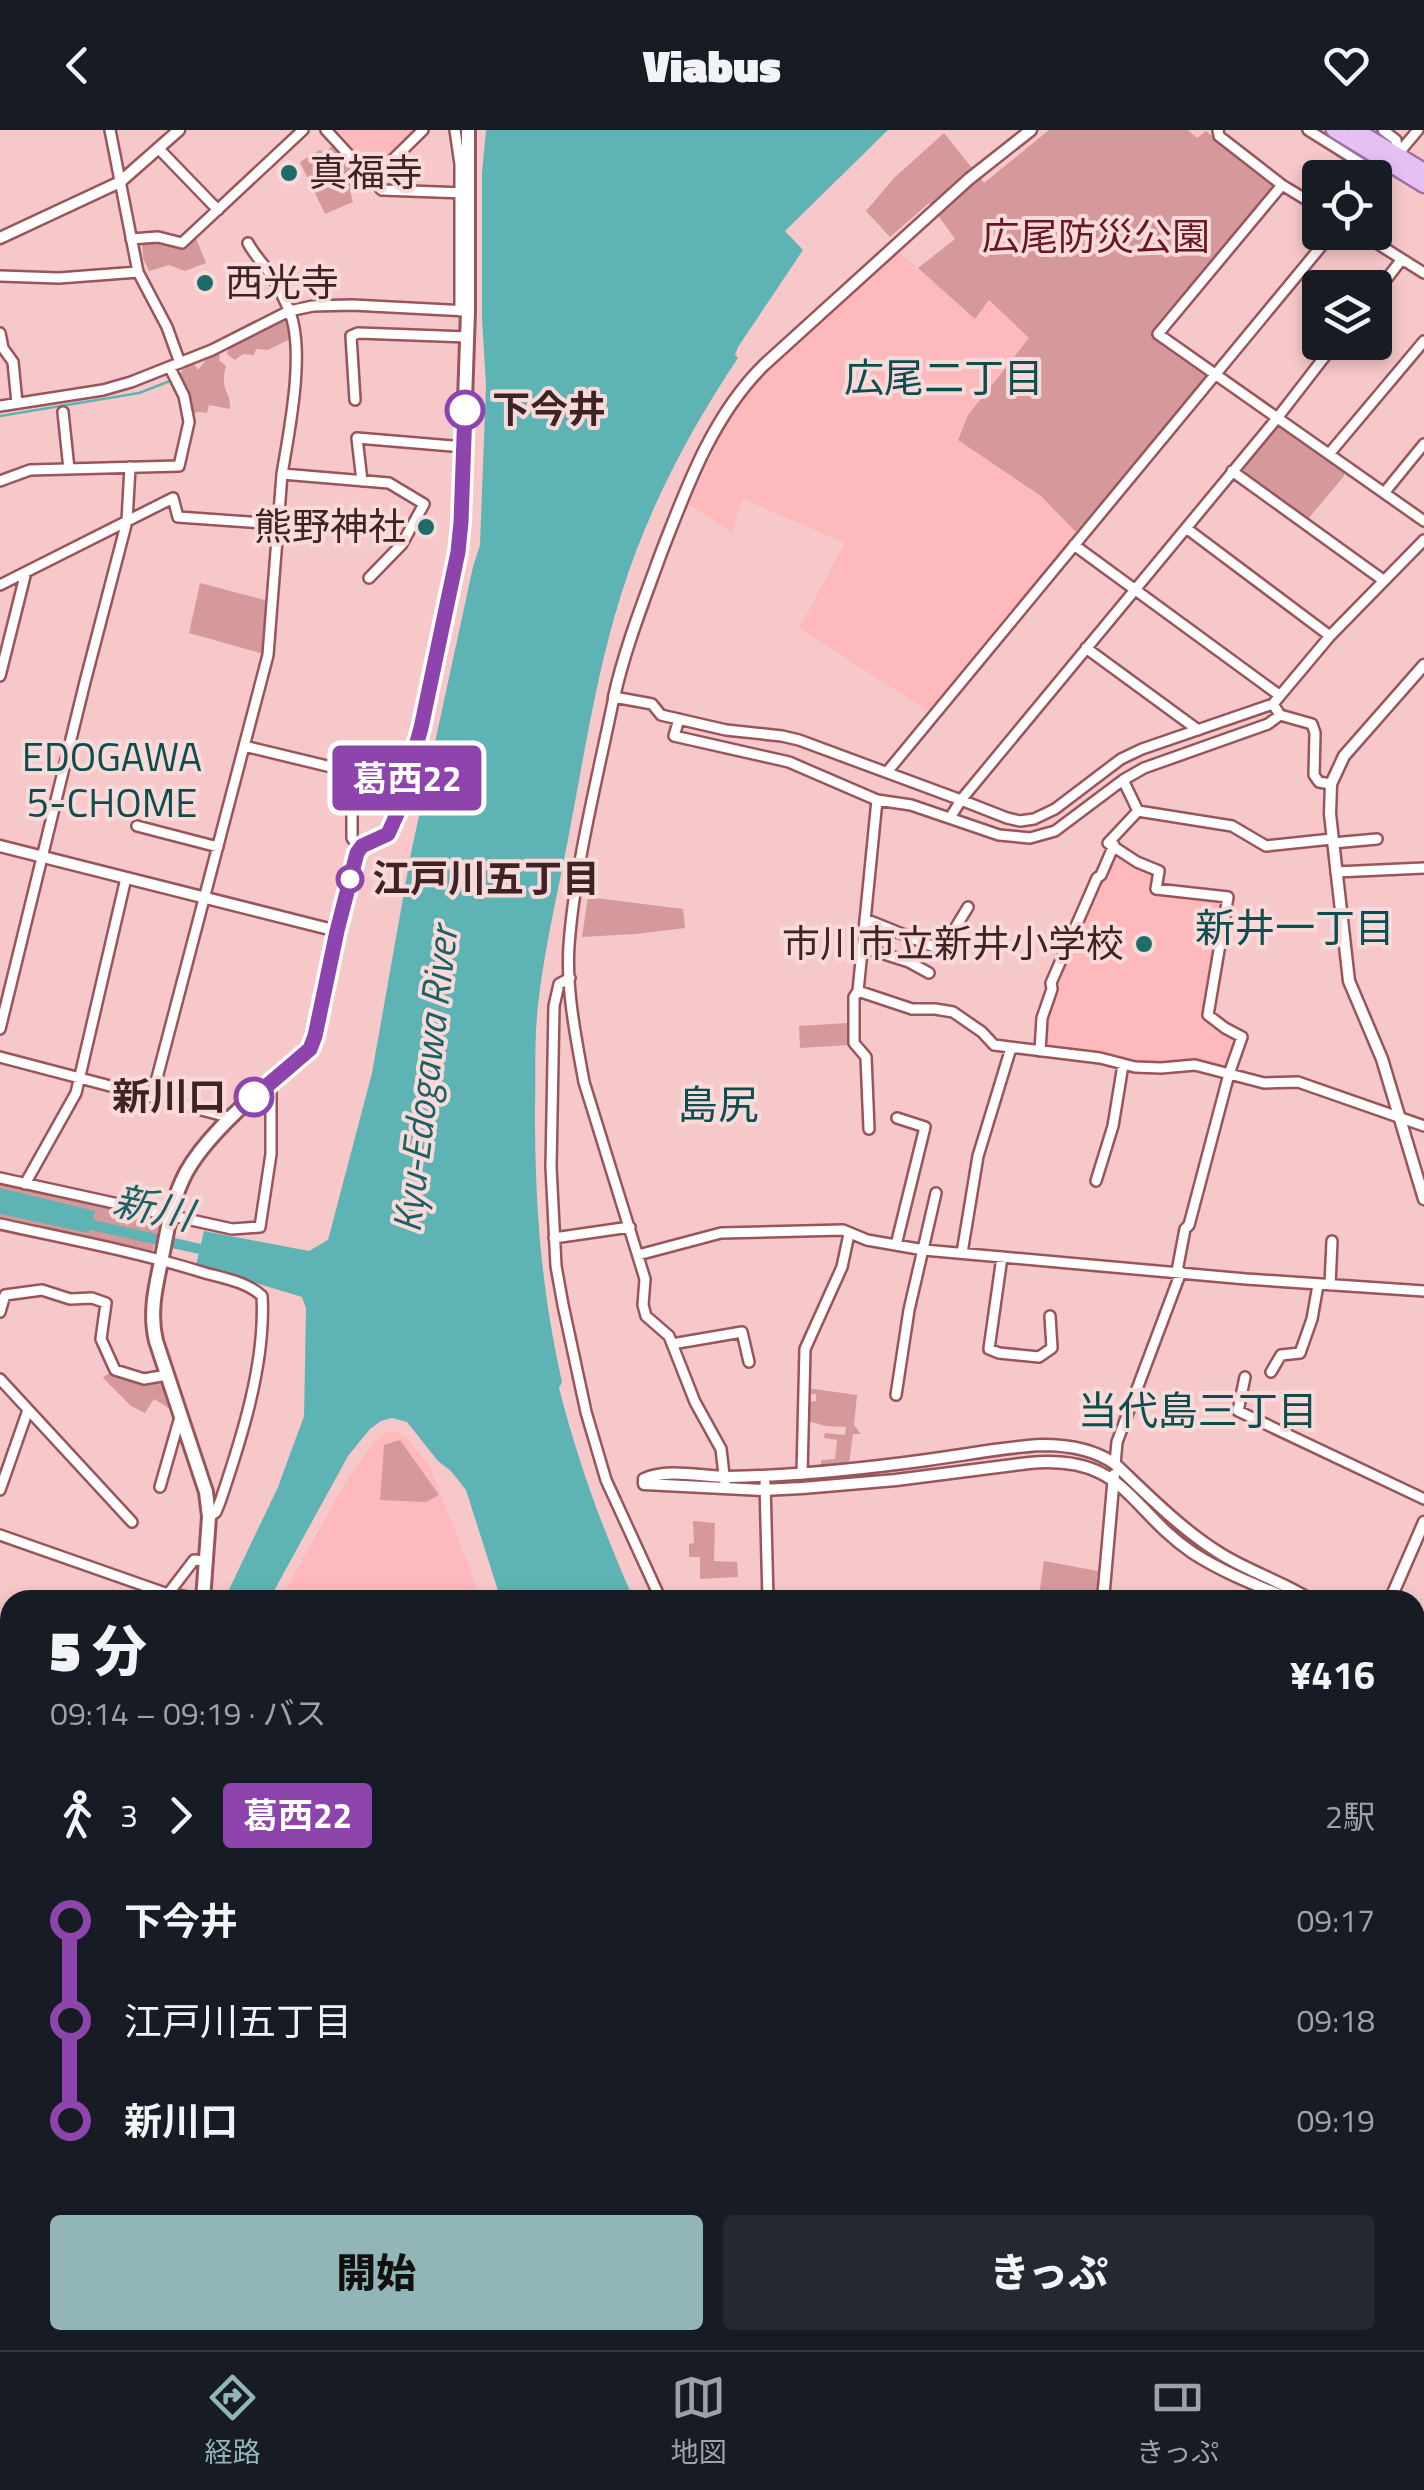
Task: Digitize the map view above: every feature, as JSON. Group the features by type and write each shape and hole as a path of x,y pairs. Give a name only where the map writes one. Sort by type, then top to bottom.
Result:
{"main road":[{"path":"203,1590 208,1518 203,1480 152,1322 153,1302 170,1218 187,1170 202,1148 306,1053 312,1043 360,848 391,830 415,750 461,522 468,337 464,311 468,130"},
{"path":"1334,130 1424,171"},
{"path":"1356,130 1424,185"}],"street":[{"path":"0,480 30,470 179,466 189,422 184,396 168,327 138,272 110,130"},
{"path":"0,238 120,182 179,130"},
{"path":"132,239 158,237 182,243 303,130"},
{"path":"326,130 382,190 465,193 455,130"},
{"path":"372,180 423,130"},
{"path":"725,1482 721,1449 695,1402 672,1344 646,1316 645,1280 584,1082 570,978 569,944 579,878 624,652 684,496 726,410 741,389 941,204 1030,130"},
{"path":"1218,130 1219,136 1302,197"},
{"path":"1308,130 1377,170 1394,160 1418,130"},
{"path":"1383,130 1396,140 1394,160"},
{"path":"159,148 218,210"},
{"path":"1282,185 1158,334 1424,522"},
{"path":"152,1097 268,655 282,474 290,440 296,376 289,311 273,277 248,243"},
{"path":"887,772 1318,250"},
{"path":"1388,250 1424,273"},
{"path":"1392,272 1402,259"},
{"path":"0,276 59,278 138,272"},
{"path":"0,406 103,390 175,365 289,311 313,306 464,311"},
{"path":"0,333 3,348 13,362 17,403"},
{"path":"355,400 351,336 358,333 468,337"},
{"path":"1330,454 1424,341"},
{"path":"950,818 1322,360"},
{"path":"64,412 70,469"},
{"path":"362,481 357,438 464,446"},
{"path":"1384,493 1424,444"},
{"path":"0,1029 127,521 130,467"},
{"path":"1232,472 1383,580"},
{"path":"282,474 389,483 424,504 402,544 369,578"},
{"path":"0,585 173,498 178,517 277,524"},
{"path":"1186,528 1330,636"},
{"path":"614,697 652,704 661,715 726,730 800,740 1006,818 1034,819 1055,809 1121,759 1276,699 1330,636 1424,540"},
{"path":"1074,545 1276,699 1280,715"},
{"path":"0,676 26,572"},
{"path":"0,626 12,629"},
{"path":"1086,648 1198,730"},
{"path":"1424,666 1338,764 1331,784 1330,814 1349,981 1378,1048 1424,1198"},
{"path":"679,718 674,736 788,762 878,800 911,805 1000,835 1030,838 1055,831 1144,768 1268,724 1280,715"},
{"path":"1280,715 1312,724 1316,733 1314,774 1319,782 1331,784"},
{"path":"244,746 348,771 352,777 352,838 360,848"},
{"path":"1124,780 1138,811"},
{"path":"869,1128 866,1056 854,1043 854,997 858,991 878,800"},
{"path":"1138,811 1232,826 1266,846 1377,839"},
{"path":"1104,1590 1117,1442 1179,1272 1185,1229 1242,1036 1208,1015 1228,897 1156,888 1159,871 1108,843 1138,811"},
{"path":"137,826 218,847"},
{"path":"1040,1051 1042,1018 1051,983 1114,845"},
{"path":"0,846 337,931"},
{"path":"1336,872 1424,868"},
{"path":"26,1184 76,1093 126,878"},
{"path":"865,919 942,950 968,907"},
{"path":"862,947 909,962 928,973"},
{"path":"570,978 559,984 554,1006 551,1167 556,1266 586,1412 606,1480 657,1590"},
{"path":"858,991 912,1009 953,1012 994,1045 1100,1058 1144,1068 1195,1065 1264,1083 1298,1082 1424,1126"},
{"path":"962,1254 978,1156 1011,1048"},
{"path":"0,1057 232,1118"},
{"path":"1096,1182 1113,1126 1123,1065"},
{"path":"0,1178 170,1218 232,1228 260,1227 271,1154 268,1084"},
{"path":"896,1245 924,1127 898,1118"},
{"path":"896,1395 909,1310 936,1192"},
{"path":"0,1224 162,1257 239,1283 262,1296 254,1383 220,1502 208,1518"},
{"path":"554,1238 630,1227"},
{"path":"638,1255 721,1233 843,1230 867,1240 924,1250 1424,1292"},
{"path":"802,1474 804,1349 842,1267 849,1234"},
{"path":"1330,1286 1332,1241"},
{"path":"1002,1257 989,1349 1039,1357 1052,1348 1050,1316"},
{"path":"1271,1372 1281,1355 1300,1353 1312,1319 1318,1284"},
{"path":"0,1312 5,1295 42,1290 70,1299 92,1298 106,1303 101,1339 114,1370 144,1378 167,1375"},
{"path":"672,1344 742,1332 749,1362"},
{"path":"1245,1377 1238,1411 1424,1499"},
{"path":"0,1379 132,1522"},
{"path":"0,1490 28,1410"},
{"path":"160,1487 180,1416"},
{"path":"1267,1590 1191,1551 1134,1496 1086,1466 1054,1461 834,1486 763,1490 725,1482 662,1475 644,1479 644,1484 650,1486 725,1482 1041,1446 1085,1449 1115,1464 1179,1524 1212,1548 1290,1590"},
{"path":"0,1451 12,1454"},
{"path":"766,1475 763,1490 768,1590"},
{"path":"1394,1590 1424,1522"},
{"path":"0,1535 147,1590"},
{"path":"171,1590 194,1560 206,1561"}],"shaded area":[{"path":"330,130 416,130 376,170 368,170"},
{"path":"899,252 975,318 989,300 1029,338 968,414 958,439 1041,496 1076,532 931,713 799,628 845,543 743,499 732,532 689,505 721,434 748,391"},
{"name":"市川市立新井小学校","path":"1114,854 1155,875 1152,892 1220,901 1204,1018 1235,1039 1227,1065 1189,1059 1135,1063 1047,1048 1043,1044 1055,982"},
{"path":"388,1431 399,1432 429,1465 476,1590 286,1590 346,1481 372,1444"}],"green space":[{"name":"広尾防災公園","path":"1049,130 1188,130 1197,138 1206,131 1272,183 1152,335 1206,372 1207,378 1076,532 1041,496 958,440 968,415 1029,338 989,300 975,319 918,268 955,239 929,203 890,237 866,211 894,178 944,133 984,183"},
{"path":"333,145 364,180 350,191 353,202 325,214 300,162"},
{"path":"196,238 206,263 185,271 169,265 149,271 142,242 185,247"},
{"path":"283,318 292,329 290,339 235,360 227,354 230,343"},
{"path":"214,352 220,354 219,360 226,366 224,386 230,409 209,405 207,413 189,415 177,378 192,364 197,370"},
{"path":"1282,426 1344,471 1309,518 1242,473"},
{"path":"200,583 268,601 264,654 189,633"},
{"path":"588,897 683,909 685,928 582,937"},
{"path":"847,1023 849,1045 800,1048 799,1026"},
{"path":"0,1180 161,1217 152,1254 0,1220"},
{"path":"110,1373 143,1383 161,1381 172,1410 154,1399 145,1413 131,1406 103,1377"},
{"path":"807,1388 857,1395 854,1425 861,1434 853,1434 849,1464 821,1465 821,1460 835,1459 837,1440 824,1438 825,1433 845,1435 846,1427 808,1421 807,1402 816,1401 816,1394 807,1394"},
{"path":"400,1440 439,1495 426,1502 380,1500 384,1445"},
{"path":"693,1521 715,1523 714,1561 737,1562 738,1577 700,1579 700,1557 689,1557 689,1544 694,1543"},
{"path":"1044,1561 1098,1571 1097,1590 1040,1590"}],"water":[{"name":"Kyu-Edogawa River","path":"486,130 888,130 785,231 803,250 738,347 738,358 686,443 643,533 621,595 599,678 545,958 536,1031 535,1111 544,1280 562,1382 559,1388 592,1496 630,1590 498,1590 466,1490 407,1422 392,1418 370,1429 348,1456 274,1590 229,1590 278,1487 304,1416 306,1308 302,1297 196,1265 204,1231 309,1251 328,1240 372,1073 411,853 480,545 486,385 482,173"},
{"path":"0,1188 95,1211 89,1233 0,1214"}],"waterway":[{"path":"0,416 139,393 170,381"},
{"name":"新川","path":"79,1222 209,1251"}],"bus line":[{"name":"葛西22","path":"254,1097 310,1049 357,853 362,846 388,834 397,814 421,728 458,552 465,410"}],"place":[{"name":"真福寺","path":"289,173"},
{"name":"西光寺","path":"205,283"},
{"name":"下今井","path":"465,410"},
{"name":"熊野神社","path":"426,527"},
{"name":"江戸川五丁目","path":"350,879"},
{"name":"市川市立新井小学校","path":"1144,944"},
{"name":"新川口","path":"254,1097"}],"district":[{"name":"広尾二丁目","path":"944,378"},
{"name":"EDOGAWA 5-CHOME","path":"112,780"},
{"name":"新井一丁目","path":"1295,928"},
{"name":"島尻","path":"718,1105"},
{"name":"当代島三丁目","path":"1198,1411"}]}
